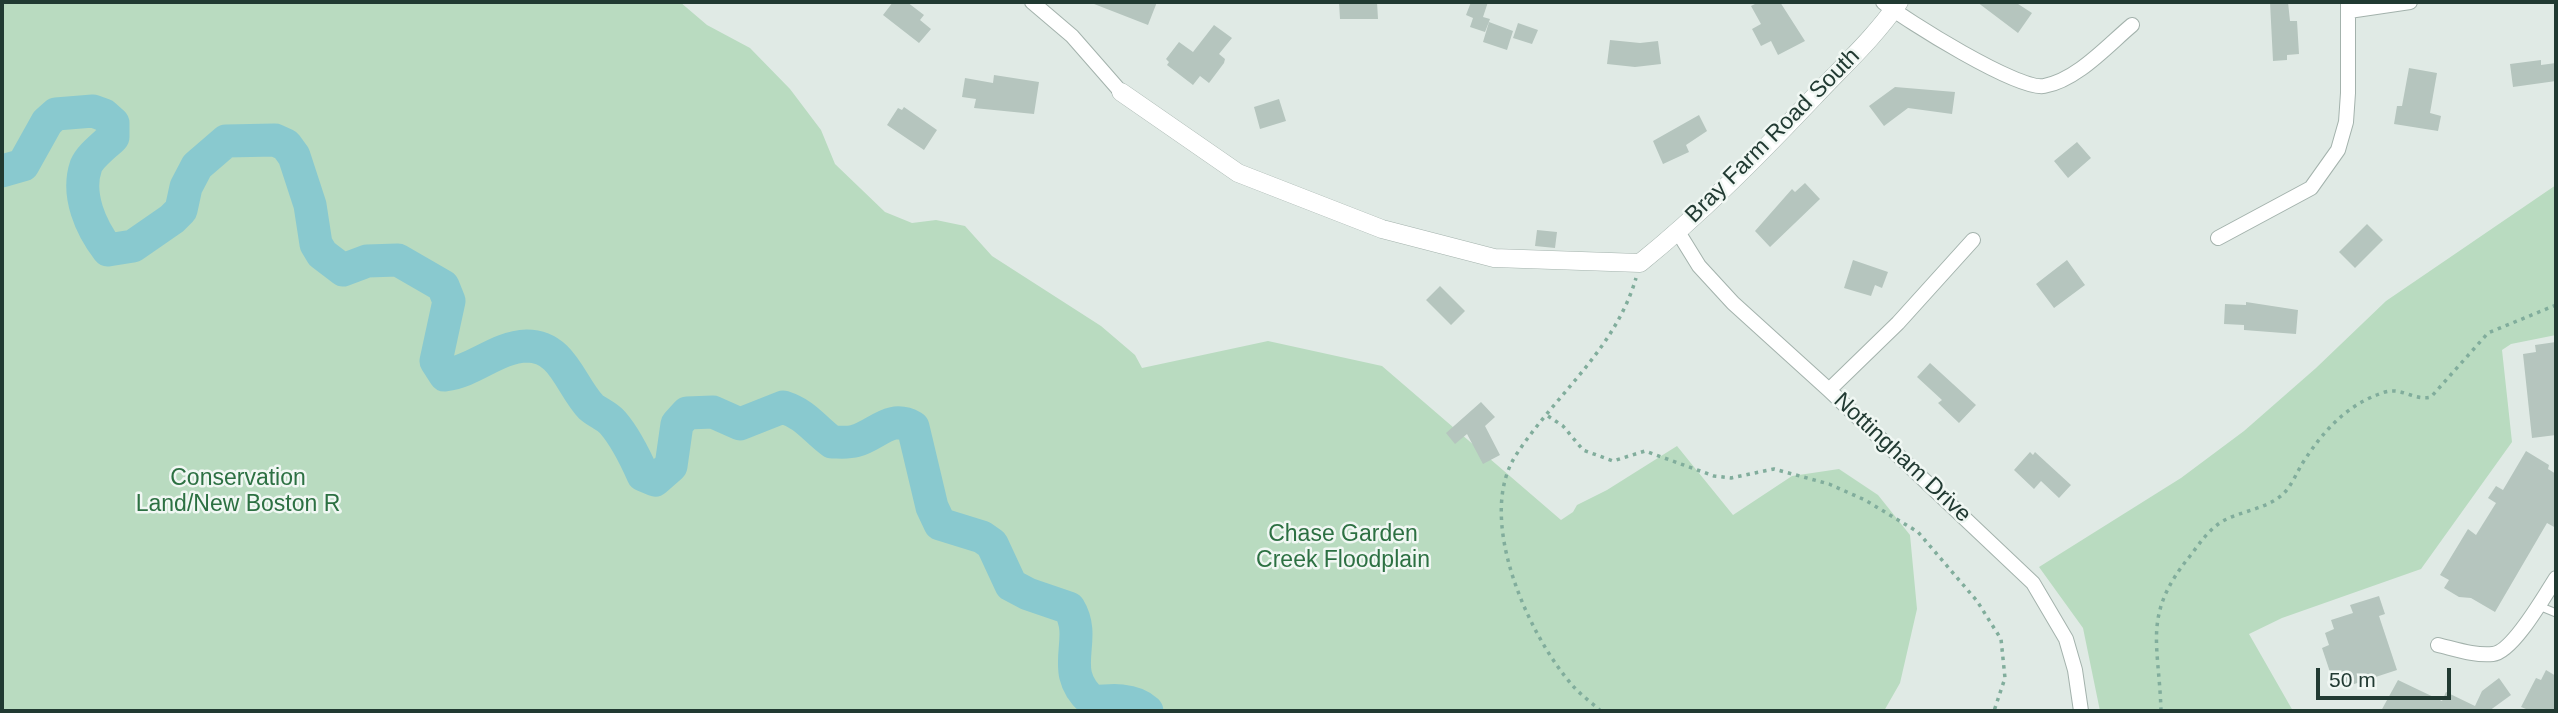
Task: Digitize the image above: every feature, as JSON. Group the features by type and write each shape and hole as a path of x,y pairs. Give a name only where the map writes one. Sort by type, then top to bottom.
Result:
{"street":[{"path":"1032,2 1072,36 1121,92 1238,173 1382,229 1494,258 1640,263"},
{"path":"2218,238 2311,188 2338,150 2346,122 2349,6 2410,2"},
{"path":"1892,5 2000,75 2041,87 2063,80 2132,25"},
{"name":"Bray Farm Road South","path":"1640,263 1678,232 1791,120 1892,5"},
{"name":"Nottingham Drive","path":"1678,232 1699,266 1733,303 2033,583 2066,639 2075,670 2081,711"},
{"path":"1829,390 1898,323 1973,240"},
{"path":"2438,645 2479,654 2497,654 2511,642 2539,606 2556,578"}],"lane":[{"path":"2539,606 2556,613"}],"path":[{"path":"1601,711 1573,686 1517,592 1502,533 1502,487 1516,455 1608,338 1629,300 1640,263"},
{"path":"2161,711 2154,635 2157,614 2181,567 2207,534 2224,520 2282,495 2329,427 2356,404 2388,391 2403,391 2422,399 2431,397 2488,333 2556,305"},
{"path":"1548,416 1563,426 1583,450 1613,461 1645,450 1714,476 1731,478 1774,469 1829,484 1865,500 1918,532 1978,601 2001,639 2005,678 1994,711"}],"green space":[{"path":"2,2 680,2 707,25 750,48 790,89 821,130 835,164 885,212 912,223 936,220 965,226 992,256 1101,326 1135,355 1142,368 1268,341 1382,366 1561,520 1573,512 1577,505 1607,490 1677,446 1733,515 1792,476 1839,469 1878,495 1910,535 1917,609 1900,683 1884,711 2,711"},
{"path":"2556,185 2556,335 2511,344 2502,350 2512,442 2421,569 2282,618 2249,634 2293,711 2100,711 2083,628 2039,567 2181,478 2244,431 2316,368 2386,301"}],"building":[{"path":"893,2 907,2 924,15 920,20 931,29 919,43 883,15"},
{"path":"1089,2 1157,2 1148,25"},
{"path":"1339,2 1377,2 1378,19 1340,19"},
{"path":"1471,2 1488,2 1483,17 1490,19 1485,32 1470,27 1473,18 1466,15"},
{"path":"1759,2 1780,2 1805,41 1778,55 1771,41 1761,46 1752,29 1761,24 1751,6"},
{"path":"1977,2 2015,2 2032,13 2018,33"},
{"path":"2270,2 2288,2 2290,21 2297,21 2299,54 2287,55 2287,60 2273,61"},
{"path":"1489,22 1513,31 1507,50 1483,42"},
{"path":"1518,23 1538,30 1532,44 1513,38"},
{"path":"1214,25 1232,38 1219,54 1225,59 1224,63 1209,83 1200,76 1193,85 1167,65 1169,62 1166,59 1179,42 1193,52"},
{"path":"1610,40 1640,43 1658,41 1661,64 1635,67 1607,64"},
{"path":"2541,60 2541,65 2556,63 2556,81 2513,87 2510,64"},
{"path":"2409,68 2437,73 2430,113 2441,116 2438,131 2394,124 2397,106 2402,106"},
{"path":"994,75 1039,82 1034,114 974,108 976,99 962,97 965,78 993,83"},
{"path":"1895,87 1955,92 1952,114 1908,108 1884,126 1869,106"},
{"path":"1279,99 1286,121 1260,129 1254,107"},
{"path":"904,107 937,130 924,150 887,125 898,108 902,110"},
{"path":"1699,115 1707,131 1686,145 1689,152 1663,164 1653,141"},
{"path":"2077,142 2091,158 2068,178 2054,161"},
{"path":"1805,183 1820,199 1770,247 1755,231 1792,189 1795,192"},
{"path":"2367,224 2383,240 2355,268 2339,252"},
{"path":"1537,230 1557,232 1555,248 1535,246"},
{"path":"1853,260 1888,272 1882,288 1875,285 1871,296 1844,288"},
{"path":"2067,260 2085,285 2054,308 2036,284"},
{"path":"1440,286 1465,311 1451,325 1426,300"},
{"path":"2246,302 2298,310 2296,334 2244,330 2244,325 2224,324 2225,304 2246,305"},
{"path":"2556,342 2556,435 2532,438 2523,354 2536,352 2535,345"},
{"path":"1930,363 1976,405 1959,423 1938,403 1942,400 1917,377"},
{"path":"1481,402 1495,417 1485,426 1500,455 1483,464 1467,434 1455,444 1446,433"},
{"path":"2526,451 2549,465 2548,469 2556,474 2556,528 2547,523 2495,612 2471,598 2459,597 2444,588 2449,580 2440,575 2468,529 2476,535 2496,503 2488,498 2496,486 2503,490"},
{"path":"2030,452 2033,455 2035,452 2071,485 2059,498 2041,481 2034,489 2014,470"},
{"path":"2379,596 2385,614 2379,616 2397,670 2345,687 2342,678 2333,681 2322,648 2329,645 2325,633 2334,629 2331,620 2353,613 2350,605"},
{"path":"2546,670 2556,676 2556,711 2531,711 2521,707 2536,678 2541,680"},
{"path":"2499,678 2511,695 2489,711 2381,711 2398,680 2442,701 2446,692 2475,706 2482,691"}],"waterway":[{"path":"2,171 23,165 47,122 56,114 93,111 104,115 113,123 113,137 88,162 83,188 91,221 108,250 133,246 172,219 181,210 186,187 197,166 226,141 275,140 286,145 294,156 310,205 316,244 322,254 343,270 367,261 398,260 443,286 449,301 436,361 445,375 456,373 516,347 527,346 549,352 565,368 591,407 608,418 618,429 643,475 655,480 671,466 677,424 687,413 713,412 740,424 783,407 804,418 832,442 855,441 890,424 913,427 932,507 940,524 982,537 992,544 1011,585 1069,608 1076,632 1076,678 1093,702 1129,702 1147,711"}],"park label":[{"name":"Conservation Land/New Boston R","path":"238,492"},
{"name":"Chase Garden Creek Floodplain","path":"1343,548"}]}
